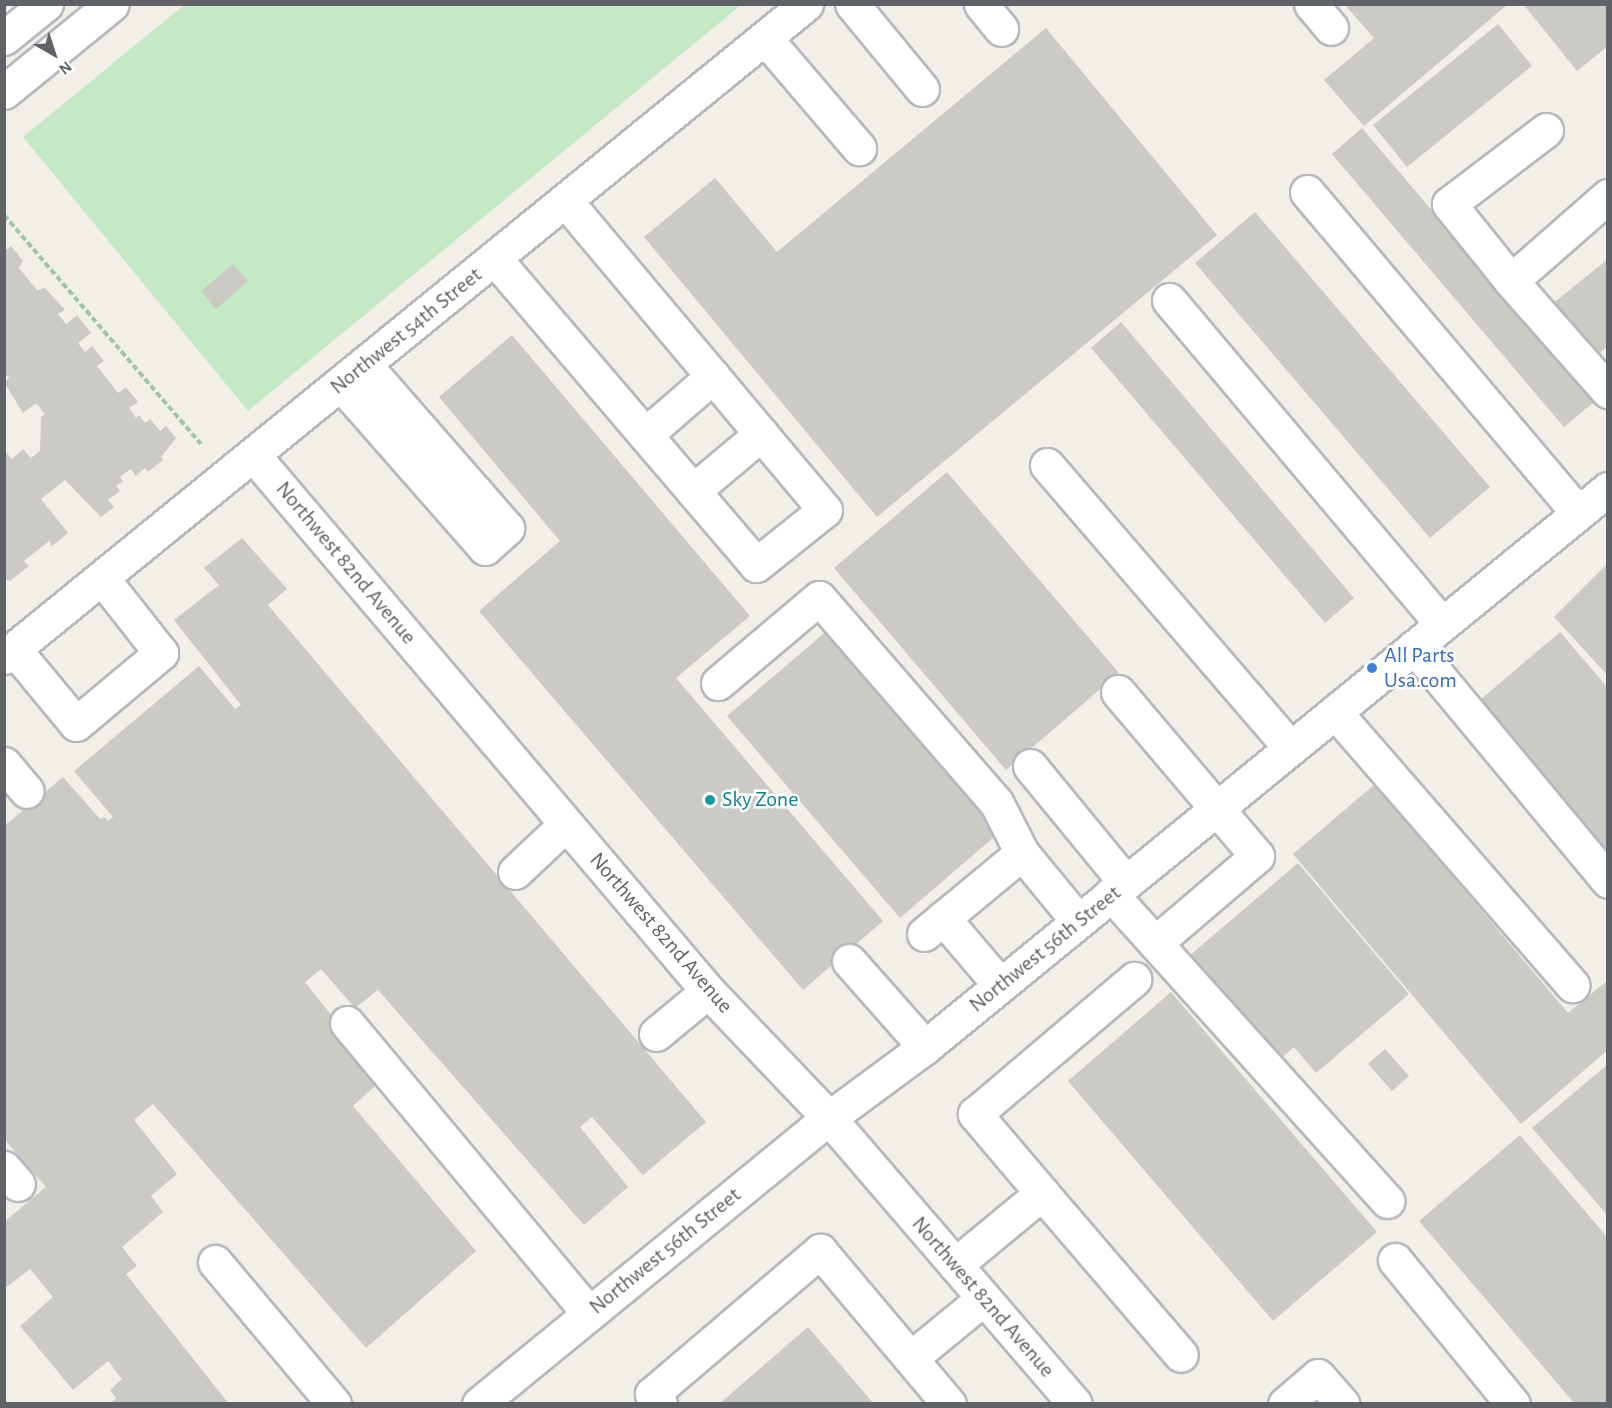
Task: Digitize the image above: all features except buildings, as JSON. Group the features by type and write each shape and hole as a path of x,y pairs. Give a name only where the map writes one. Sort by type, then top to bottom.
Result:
{"street":[{"path":"4,38 46,4"},
{"path":"4,92 112,4"},
{"name":"Northwest 54th Street","path":"9,653 254,456 806,4"},
{"path":"852,4 922,89"},
{"path":"765,38 859,148"},
{"path":"1546,130 1449,204 1511,280 1608,391"},
{"path":"1307,192 1578,513"},
{"path":"1511,280 1608,196"},
{"path":"495,259 756,565 825,510 566,201"},
{"path":"1169,300 1442,624"},
{"path":"353,375 507,528 485,548 353,375"},
{"path":"645,435 713,376"},
{"path":"693,491 761,434"},
{"name":"Northwest 82nd Avenue","path":"254,456 708,991 829,1118 1075,1404"},
{"path":"1047,465 1290,748"},
{"name":"Northwest 56th Street","path":"481,1403 829,1118 925,1047 1608,489"},
{"path":"9,653 76,724 161,653 102,578"},
{"path":"718,683 819,598 996,802 1022,853 1078,921"},
{"path":"1414,648 1608,881"},
{"path":"1118,692 1257,856 1155,944"},
{"path":"1335,712 1572,985"},
{"path":"4,764 27,791"},
{"path":"1030,766 1119,888 1155,944 1387,1201"},
{"path":"514,872 566,824"},
{"path":"1000,985 934,926 1022,853"},
{"path":"849,961 925,1047"},
{"path":"1134,979 975,1114 1181,1354"},
{"path":"656,1034 708,991"},
{"path":"347,1023 589,1313"},
{"path":"955,1265 1042,1193"},
{"path":"660,1404 652,1394 820,1251 949,1404"},
{"path":"1395,1260 1513,1404"},
{"path":"215,1262 334,1404"},
{"path":"911,1358 984,1298"},
{"path":"1285,1404 1318,1376 1342,1404"}],"path":[{"path":"4,215 201,444"}],"green space":[{"path":"184,5 741,5 248,411 23,137"}],"place":[{"name":"All Parts Usa.com","path":"1372,668"},
{"name":"Sky Zone","path":"710,800"}]}
